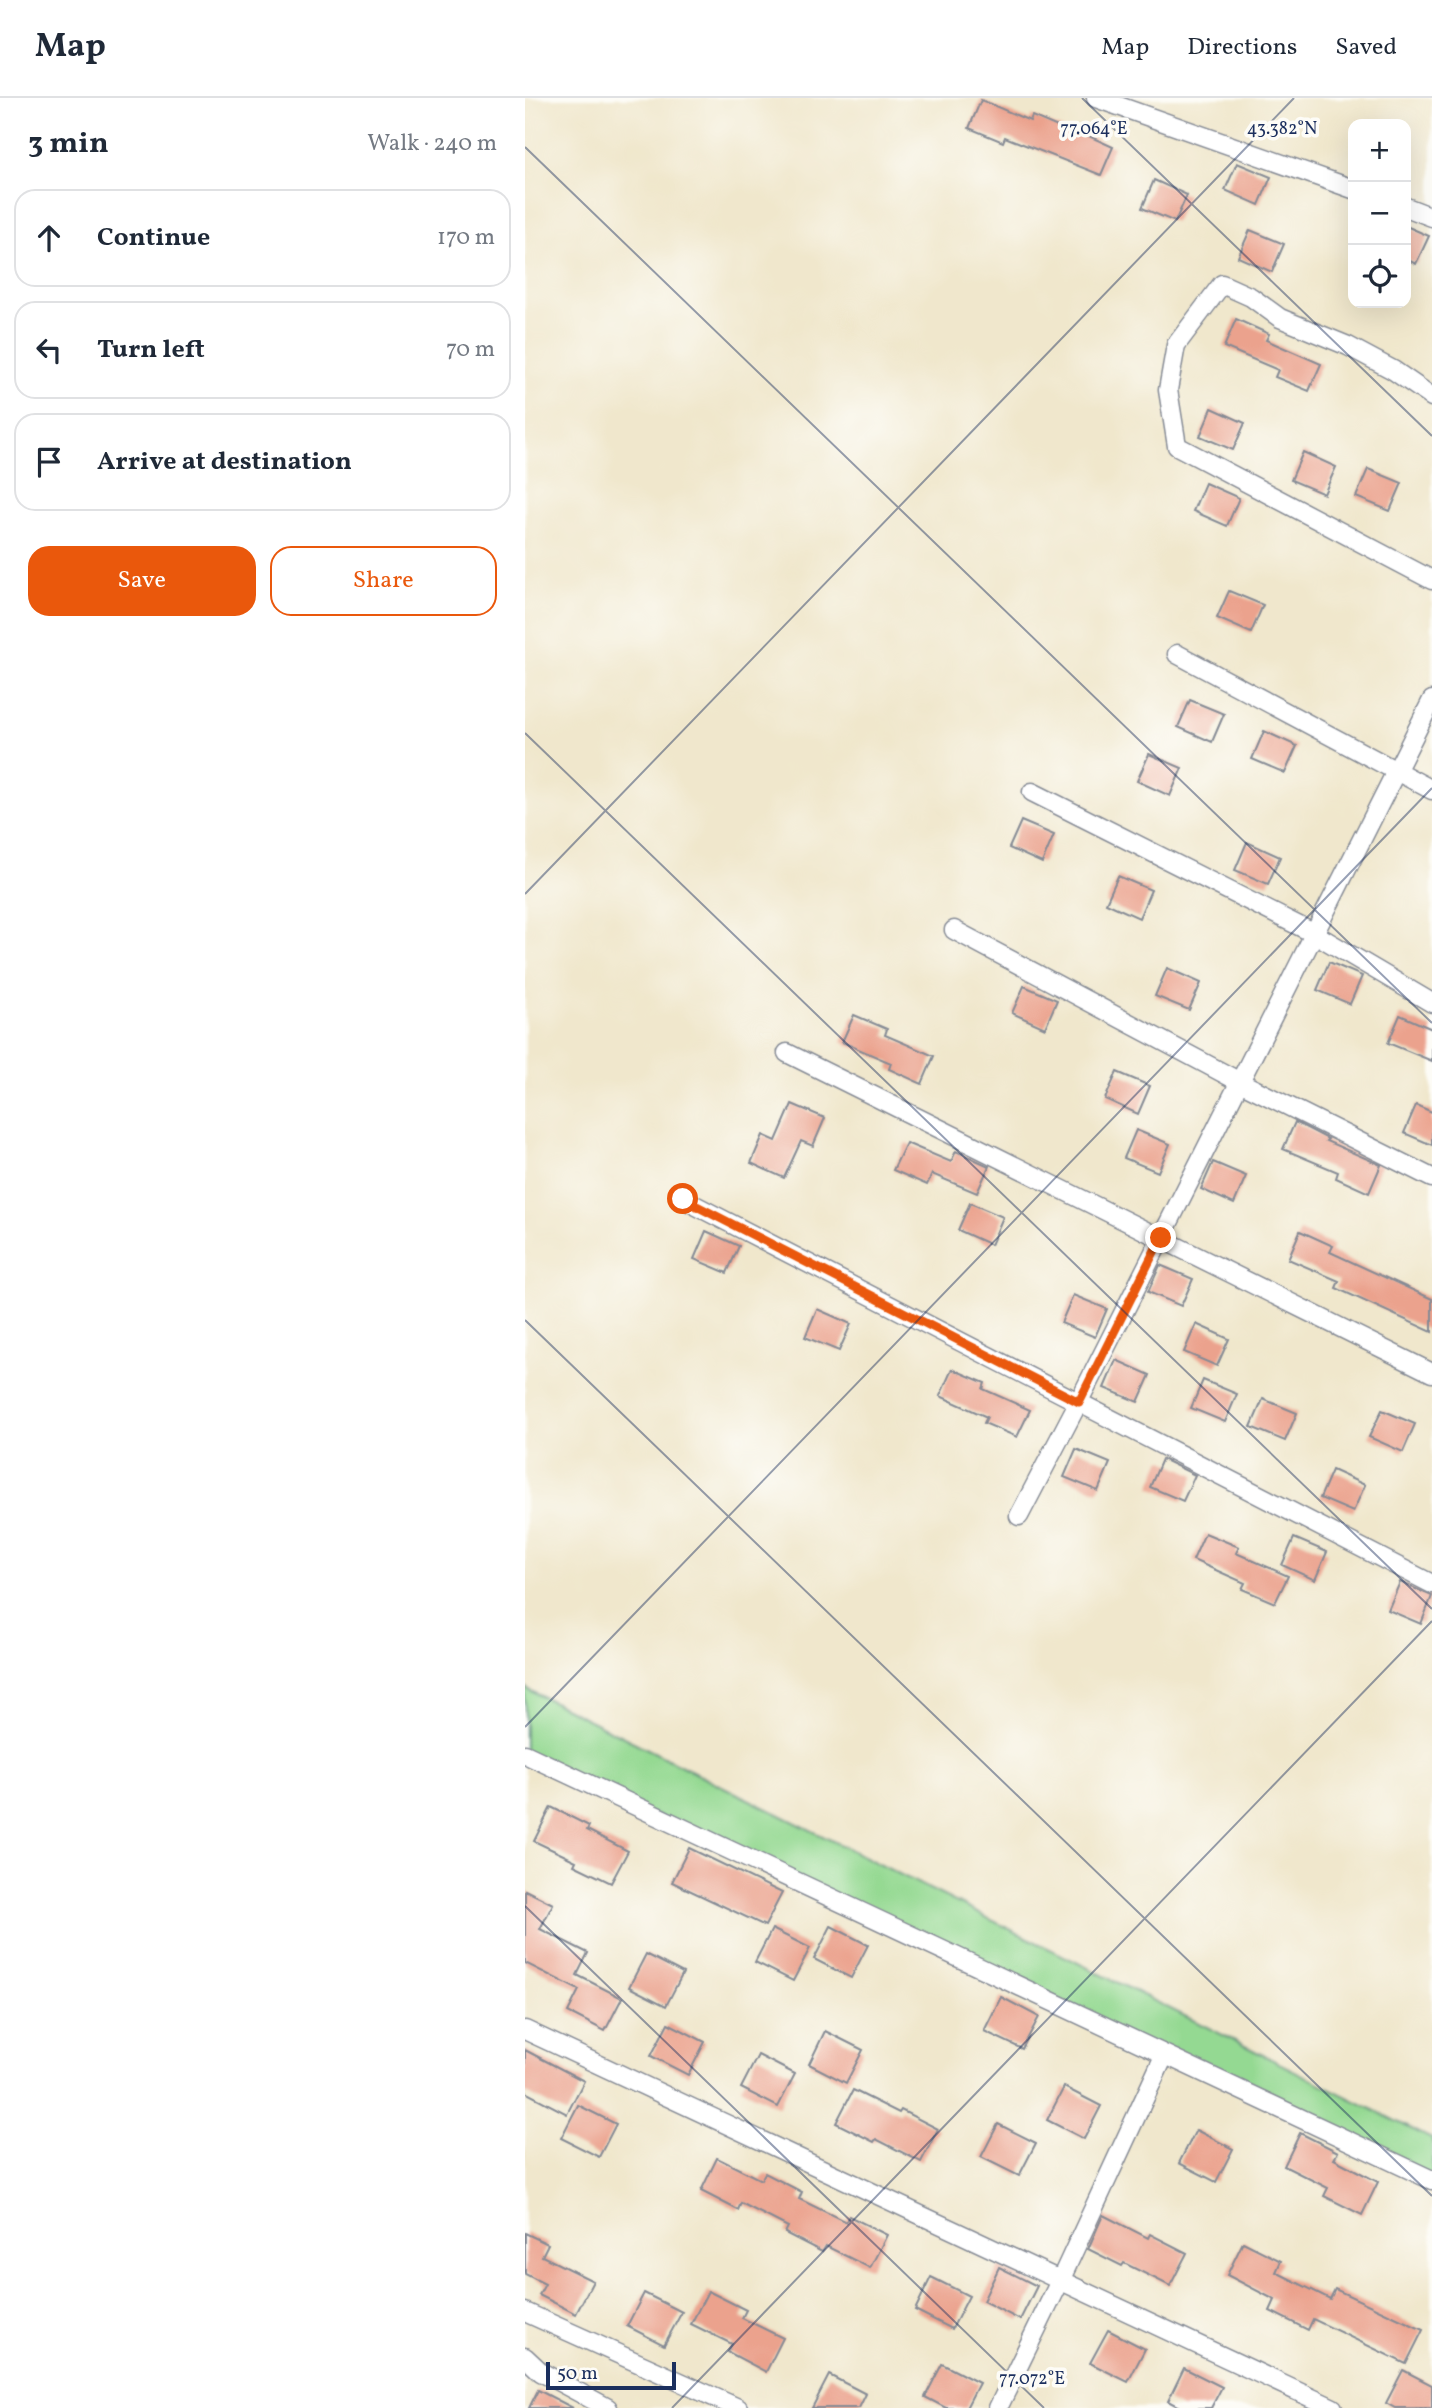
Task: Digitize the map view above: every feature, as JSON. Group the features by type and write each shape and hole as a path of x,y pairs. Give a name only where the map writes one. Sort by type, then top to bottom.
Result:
{"street":[{"path":"1096,98 1348,187"},
{"path":"1411,209 1432,216"},
{"path":"1432,397 1348,346 1280,318 1251,297 1222,284 1176,345 1168,390 1177,446 1432,580"},
{"path":"1177,654 1432,790"},
{"path":"1019,1516 1432,700"},
{"path":"1032,793 1315,934 1432,1003"},
{"path":"954,930 1240,1082 1432,1178"},
{"path":"787,1053 1432,1373"},
{"path":"683,1199 1432,1584"},
{"path":"525,1754 1432,2180"},
{"path":"525,2030 1333,2408"},
{"path":"998,2408 1164,2056"},
{"path":"525,2312 738,2408"},
{"path":"525,2357 541,2372 608,2408"}],"green space":[{"path":"525,1688 1432,2139 1432,2179 525,1754"}],"building":[{"path":"981,100 1030,121 1032,116 1079,136 1080,132 1113,147 1101,175 1005,137 1003,142 969,128"},
{"path":"1237,163 1271,177 1259,205 1225,190"},
{"path":"1154,180 1187,195 1175,222 1142,208"},
{"path":"1411,228 1429,236 1416,264 1411,262"},
{"path":"1250,230 1284,244 1272,272 1238,257"},
{"path":"1236,319 1269,334 1266,340 1321,364 1309,391 1275,377 1278,370 1224,347"},
{"path":"1212,408 1245,423 1233,450 1200,436"},
{"path":"1303,452 1336,467 1324,494 1291,480"},
{"path":"1368,469 1402,483 1390,511 1356,497"},
{"path":"1205,483 1239,498 1227,526 1193,511"},
{"path":"1229,591 1263,605 1251,633 1217,618"},
{"path":"1190,700 1224,714 1212,742 1178,727"},
{"path":"1264,731 1297,746 1285,773 1252,759"},
{"path":"1149,754 1182,768 1170,796 1137,781"},
{"path":"1021,821 1054,835 1042,863 1009,848"},
{"path":"1247,842 1280,857 1268,884 1235,870"},
{"path":"1118,876 1151,890 1139,918 1106,903"},
{"path":"1329,962 1362,976 1350,1004 1317,990"},
{"path":"1167,968 1201,983 1189,1010 1155,996"},
{"path":"1024,986 1057,1000 1045,1028 1012,1013"},
{"path":"854,1015 887,1029 885,1035 934,1056 922,1084 889,1069 891,1063 842,1042"},
{"path":"1400,1015 1432,1029 1432,1061 1388,1043"},
{"path":"1117,1072 1150,1086 1138,1114 1105,1099"},
{"path":"792,1104 825,1118 813,1146 801,1141 784,1178 751,1163 763,1135 776,1141"},
{"path":"1416,1105 1432,1112 1432,1145 1404,1133"},
{"path":"1295,1122 1328,1139 1326,1141 1381,1165 1369,1193 1336,1178 1338,1172 1283,1149"},
{"path":"1136,1130 1170,1144 1158,1172 1124,1158"},
{"path":"906,1143 951,1162 956,1151 989,1166 977,1193 932,1174 927,1185 893,1170"},
{"path":"1213,1162 1246,1176 1234,1204 1201,1189"},
{"path":"970,1203 1003,1217 991,1245 958,1230"},
{"path":"706,1231 739,1246 727,1273 694,1259"},
{"path":"1300,1231 1333,1246 1330,1252 1432,1299 1432,1332 1336,1288 1339,1281 1288,1259"},
{"path":"1160,1265 1193,1279 1181,1306 1148,1292"},
{"path":"1073,1295 1107,1309 1095,1337 1061,1323"},
{"path":"817,1309 851,1324 839,1351 805,1337"},
{"path":"1196,1324 1229,1339 1217,1366 1184,1352"},
{"path":"1116,1360 1150,1375 1138,1402 1104,1388"},
{"path":"952,1369 985,1383 983,1389 1030,1410 1017,1437 984,1423 987,1417 940,1396"},
{"path":"1203,1380 1237,1394 1225,1422 1191,1408"},
{"path":"1263,1399 1297,1413 1285,1441 1251,1427"},
{"path":"1382,1410 1415,1424 1403,1452 1369,1437"},
{"path":"1076,1449 1110,1463 1098,1491 1064,1477"},
{"path":"1162,1459 1195,1475 1183,1501 1150,1487"},
{"path":"1332,1470 1365,1485 1353,1512 1320,1498"},
{"path":"1205,1533 1239,1547 1236,1553 1288,1576 1275,1603 1242,1589 1245,1583 1193,1560"},
{"path":"1294,1538 1327,1552 1315,1580 1282,1565"},
{"path":"1400,1582 1432,1596 1421,1624 1388,1610"},
{"path":"551,1807 589,1826 587,1830 628,1851 611,1883 574,1865 576,1861 534,1841"},
{"path":"689,1848 782,1893 765,1926 672,1882"},
{"path":"525,1890 553,1904 540,1929 588,1953 577,1975 622,1998 605,2031 568,2012 579,1990 525,1963"},
{"path":"831,1926 868,1945 851,1978 814,1959"},
{"path":"772,1929 810,1948 793,1981 755,1962"},
{"path":"646,1954 683,1973 666,2006 629,1987"},
{"path":"1001,1997 1039,2017 1022,2049 984,2031"},
{"path":"668,2023 705,2042 688,2075 651,2056"},
{"path":"825,2031 863,2050 846,2083 809,2064"},
{"path":"525,2050 584,2081 567,2114 525,2092"},
{"path":"758,2055 795,2074 778,2107 741,2088"},
{"path":"1064,2087 1101,2106 1084,2139 1047,2120"},
{"path":"853,2090 938,2129 921,2162 876,2139 874,2142 836,2123"},
{"path":"578,2105 616,2124 599,2157 561,2138"},
{"path":"998,2124 1036,2143 1019,2176 981,2157"},
{"path":"1196,2130 1233,2149 1216,2182 1179,2163"},
{"path":"1300,2133 1338,2152 1334,2159 1378,2182 1362,2215 1324,2196 1328,2188 1284,2166"},
{"path":"717,2158 761,2180 765,2173 802,2192 799,2199 846,2222 849,2216 887,2235 870,2268 826,2246 822,2252 785,2233 788,2227 741,2203 738,2210 701,2191"},
{"path":"1103,2215 1148,2238 1150,2234 1187,2253 1170,2286 1088,2249"},
{"path":"525,2233 548,2244 542,2256 593,2281 576,2314 539,2295 545,2284 525,2274"},
{"path":"1243,2242 1281,2261 1276,2272 1330,2299 1335,2289 1423,2330 1406,2364 1313,2319 1308,2330 1270,2311 1275,2300 1227,2275"},
{"path":"999,2267 1037,2286 1020,2320 983,2301"},
{"path":"931,2277 969,2296 952,2329 915,2310"},
{"path":"708,2291 746,2310 742,2318 783,2338 766,2372 728,2352 732,2344 691,2324"},
{"path":"644,2293 682,2312 664,2345 627,2326"},
{"path":"1108,2330 1145,2349 1128,2382 1090,2363"},
{"path":"942,2364 979,2383 966,2408 946,2408 925,2397"},
{"path":"1184,2368 1222,2387 1211,2408 1181,2408 1168,2401"},
{"path":"1403,2370 1432,2385 1432,2408 1395,2408 1386,2403"},
{"path":"829,2375 866,2394 859,2408 812,2408"},
{"path":"538,2390 573,2408 529,2408"}],"route":[{"path":"683,1199 1079,1402 1161,1238"}]}
